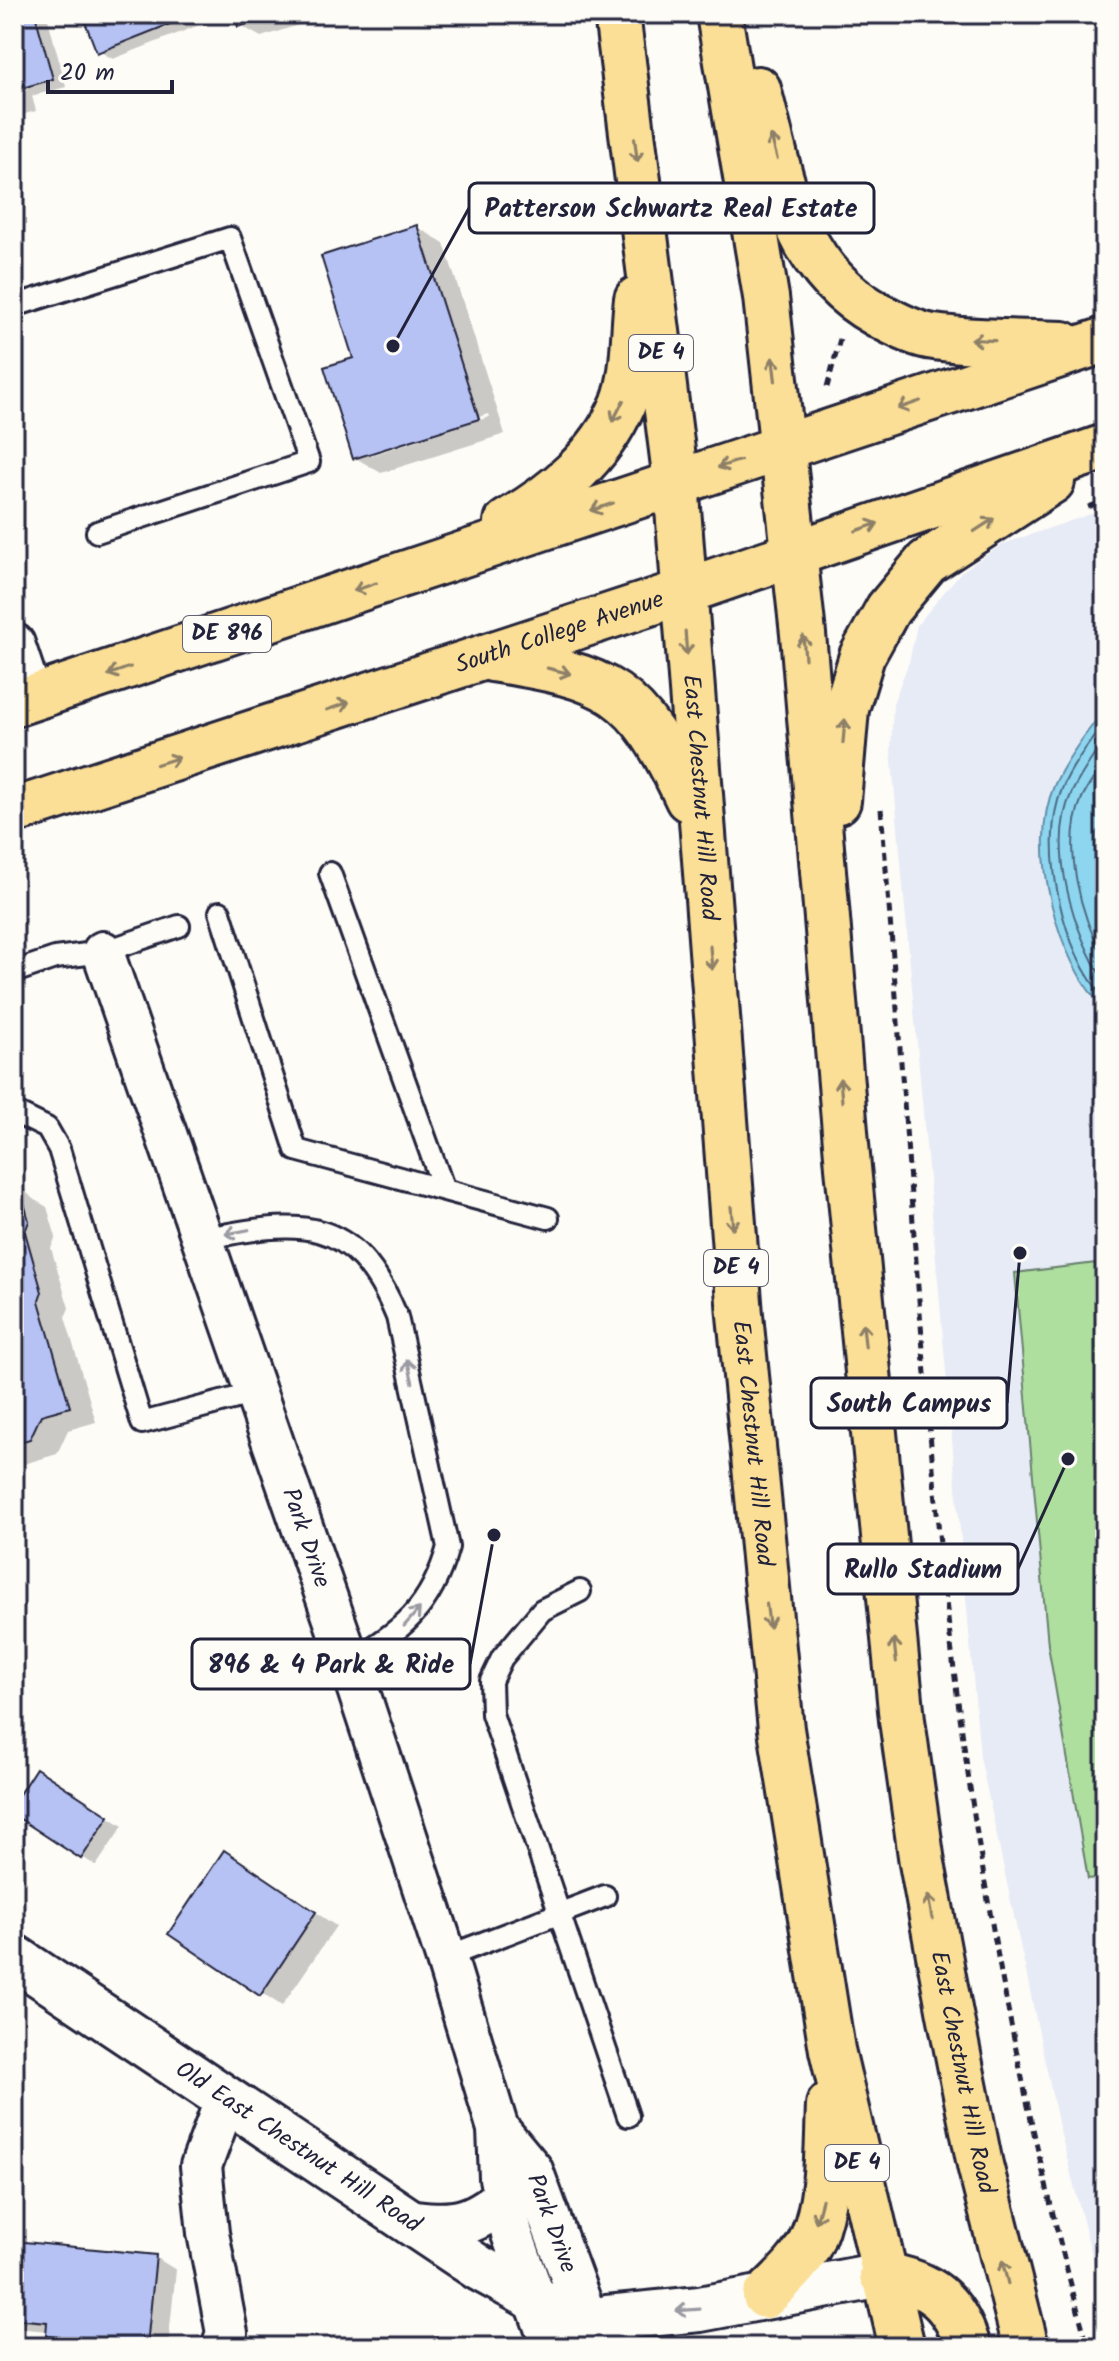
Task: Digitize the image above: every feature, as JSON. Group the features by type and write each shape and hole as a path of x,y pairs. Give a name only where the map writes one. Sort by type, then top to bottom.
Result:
{"main road":[{"name":"DE 4","path":"617,14 676,482"},
{"name":"East Chestnut Hill Road","path":"719,14 766,297 783,447 848,1167 904,1734 922,1863 962,2075 980,2165 1026,2347"},
{"path":"734,14 796,229 822,270 852,300 888,320 931,337 1097,342"},
{"name":"DE 896","path":"23,701 439,562 528,510 572,478 603,438 624,403 645,224"},
{"path":"439,562 1097,342"},
{"path":"827,920 846,709 862,656 888,609 927,562 1105,448"},
{"name":"South College Avenue","path":"14,811 683,592 1105,448"},
{"name":"East Chestnut Hill Road","path":"676,482 700,826 765,1595 803,1883 832,2050 882,2275 902,2347"},
{"path":"482,658 558,669 597,683 633,706 661,741 700,826"},
{"path":"765,2296 793,2268 811,2240 824,2193 832,2050"},
{"path":"882,2275 905,2278 950,2305 968,2347"}],"street":[{"path":"14,644 23,701"},
{"name":"Park Drive","path":"103,952 349,1662 446,1957 498,2129 504,2199 532,2297"},
{"name":"Old East Chestnut Hill Road","path":"14,1957 479,2268 532,2297 588,2342"},
{"path":"222,2347 227,2333 208,2233 201,2166 226,2098"},
{"name":"Park Drive","path":"498,2129 532,2170 588,2342"},
{"path":"416,2223 448,2227 467,2222 504,2199"},
{"path":"588,2342 607,2318 700,2309 882,2275"}],"lane":[{"path":"14,306 230,238 309,462 97,532"},
{"path":"330,873 444,1190"},
{"path":"220,912 296,1150 548,1218"},
{"path":"14,972 55,958 103,952 179,926"},
{"path":"14,1112 47,1128 59,1149 142,1423 255,1393"},
{"path":"202,1239 274,1225 304,1227 341,1239 367,1262 384,1285 397,1317 448,1547 438,1582 418,1610 395,1636 349,1662"},
{"path":"580,1591 542,1610 502,1658 491,1681 492,1714 628,2116"},
{"path":"446,1957 605,1896"}],"path":[{"path":"826,392 843,328"},
{"path":"1077,511 1105,501"},
{"path":"881,800 934,1482 972,1803 1008,2010 1088,2347"}],"shaded area":[{"path":"1105,509 1105,2307 1059,2127 980,1757 891,750 893,703 909,662 917,625 961,572 1003,544"}],"green space":[{"path":"1105,1262 1105,1877 1088,1879 1048,1645 1015,1273"}],"water":[{"path":"1105,709 1105,1009 1073,964 1061,935 1051,904 1044,841 1046,812 1054,786 1084,736"}],"building":[{"path":"14,14 35,14 53,79 19,89 23,103 14,106"},
{"path":"82,14 195,14 97,53"},
{"path":"234,14 276,14 238,27"},
{"path":"417,225 479,419 353,459 324,367 353,358 321,256"},
{"path":"14,1186 20,1189 29,1221 25,1232 42,1292 39,1301 70,1407 41,1415 30,1439 14,1444"},
{"path":"36,1768 109,1816 81,1859 14,1815 14,1802"},
{"path":"224,1850 316,1912 260,1996 168,1934"},
{"path":"14,2241 156,2255 147,2346 46,2336 47,2322 14,2319"}],"place":[{"name":"Patterson Schwartz Real Estate","path":"393,346"},
{"name":"South Campus","path":"1020,1253"},
{"name":"Rullo Stadium","path":"1068,1459"},
{"name":"896 & 4 Park & Ride","path":"494,1535"}]}
